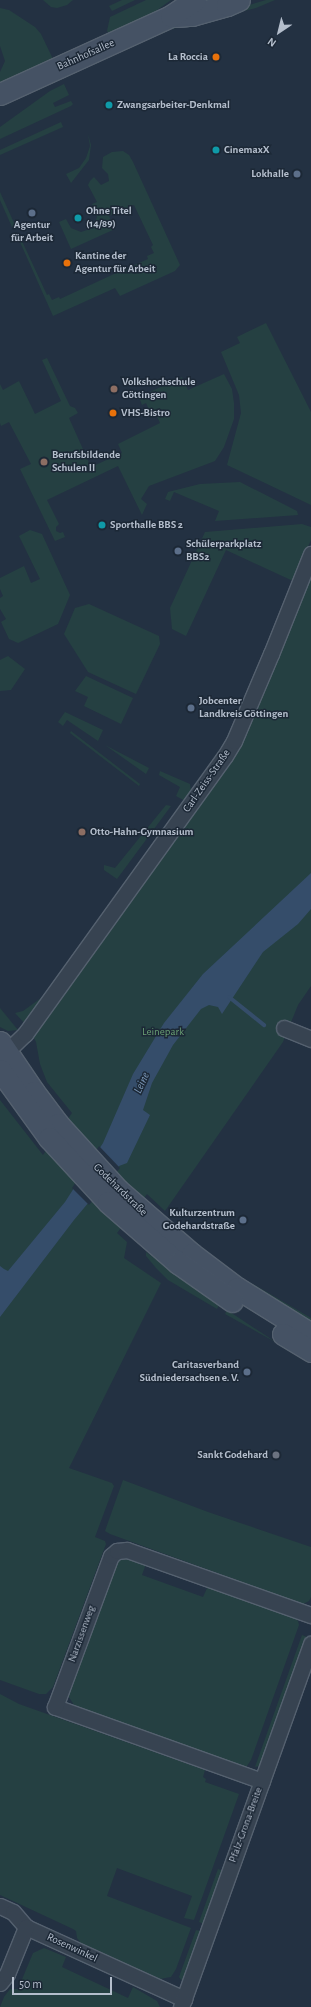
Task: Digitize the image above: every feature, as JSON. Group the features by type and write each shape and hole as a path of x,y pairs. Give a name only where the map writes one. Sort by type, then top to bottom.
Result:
{"street":[{"name":"Bahnhofsallee","path":"0,94 172,16 196,0"},
{"name":"Bahnhofsallee","path":"172,16 192,15 227,6 239,0"},
{"name":"Carl-Zeiss-Straße","path":"2,1056 25,1034 225,756 234,741 311,554"},
{"path":"284,1028 311,1039"},
{"name":"Godehardstraße","path":"2,1056 54,1131 101,1172 141,1222 178,1263 222,1295 311,1351"},
{"name":"Godehardstraße","path":"141,1222 237,1288 311,1334"},
{"name":"Narzissenweg","path":"262,1781 55,1707 111,1556 117,1551 127,1550 311,1615"},
{"name":"Pfalz-Grona-Breite","path":"182,2003 311,1644"},
{"name":"Rosenwinkel","path":"0,1906 13,1912 26,1927 182,2003"},
{"path":"0,1983 7,1974 26,1927"}],"green space":[{"path":"43,0 73,0 67,5 57,8 51,7"},
{"path":"122,0 135,0 112,11 109,6"},
{"path":"146,0 171,0 149,16 109,34 107,31 110,17"},
{"path":"266,0 275,0 256,8 152,34"},
{"path":"0,8 9,10 35,27 41,34 53,59 0,83 0,72 5,61 0,46"},
{"path":"64,84 69,95 53,103 55,107 71,101 73,104 71,106 0,139 0,127 50,91"},
{"path":"61,122 63,127 0,155 0,150"},
{"path":"88,134 91,145 89,160 71,183 66,174 79,168 86,158 90,146"},
{"path":"123,151 129,155 133,162 180,265 175,271 120,296 115,288 53,316 20,242 22,241 47,295 49,294 52,300 59,297 60,299 148,259 147,256 154,253 151,247 153,245 134,205 109,216 115,229 71,249 59,222 66,219 71,228 81,232 93,228 97,217 92,204 97,202 88,185 94,177 101,185 109,181 108,174 102,168 103,157 112,152"},
{"path":"0,192 15,225 12,227 0,200"},
{"path":"266,323 311,412 311,505 227,465 241,413 239,395 221,352 240,343 237,337"},
{"path":"47,358 70,406 75,408 78,413 69,418 91,467 122,453 118,444 160,423 155,412 151,414 146,403 142,405 139,397 182,377 188,390 224,374 232,389 234,419 224,447 215,461 149,486 141,499 147,504 142,515 118,466 47,500 59,524 56,527 56,531 60,533 63,532 65,537 55,541 20,469 31,464 9,422 1,426 0,423 0,384 3,390 19,381 35,414 61,401 42,360"},
{"path":"240,482 297,511 298,515 215,521 219,511 174,492 170,501 165,499 168,492 200,484"},
{"path":"302,524 311,527 311,540 293,581 226,550 186,636 172,629 170,608 205,532"},
{"path":"30,530 42,534 70,595 58,624 18,643 9,639 1,622 6,619 0,609 0,598 3,596 0,589 0,578 24,566 31,583 40,579 19,536"},
{"name":"Leinepark","path":"311,568 311,986 298,1005 283,1042 165,1211 147,1194 117,1233 127,1242 124,1258 161,1283 69,1468 112,1483 114,1486 95,1537 105,1541 106,1544 53,1687 46,1694 39,1694 0,1680 0,1100 43,1155 72,1113 47,1082 40,1064 36,1042 32,1034 232,757"},
{"path":"89,604 159,636 160,644 136,694 88,672 64,634 75,608"},
{"path":"8,656 25,669 11,690 0,691 0,660"},
{"path":"86,676 133,698 121,724 84,706 88,697 75,691"},
{"path":"65,712 103,730 98,741 67,720 63,726 58,722"},
{"path":"71,731 140,784 139,786 70,733"},
{"path":"105,745 149,768 146,774"},
{"path":"160,771 190,784 191,791 187,802 176,796 180,787 159,775"},
{"path":"166,805 171,806 117,879 104,870 104,865 115,868"},
{"path":"48,993 26,1025 15,1013 23,1011"},
{"path":"0,1008 18,1030 8,1031 0,1027"},
{"path":"146,1252 219,1305 217,1309 168,1280 146,1256"},
{"path":"253,1284 311,1318 311,1326 249,1285"},
{"path":"227,1310 277,1343 225,1314"},
{"path":"123,1480 208,1512 311,1547 311,1597 309,1601 303,1604 105,1531"},
{"path":"127,1557 146,1564 142,1575 203,1597 208,1586 294,1617 298,1621 299,1625 251,1760 247,1766 243,1767 74,1705 67,1694 115,1566 120,1560"},
{"path":"302,1635 307,1637 264,1758 259,1766 255,1767"},
{"path":"0,1694 19,1704 205,1770 203,1777 206,1779 205,1782 239,1794 194,1920 184,1918 192,1896 117,1868 107,1896 191,1928 176,1969 171,1977 160,1979 81,1943 77,1938 76,1931 73,1929 0,1895"},
{"path":"218,1869 223,1871 204,1924 199,1922"},
{"path":"196,1930 201,1931 182,1981 179,1977"},
{"path":"44,1948 66,1957 62,1967 128,1998 133,1987 157,2001 160,2007 0,2007 4,1997 10,1989 18,1989 33,1953"}],"water":[{"name":"Leine","path":"311,873 311,909 298,924 263,952 222,1014 218,1007 209,1005 201,1009 173,1045 152,1083 143,1110 150,1115 127,1163 119,1166 74,1220 0,1317 0,1266 8,1271 65,1202 103,1143 133,1074 164,1023 203,974"}],"pier":[{"path":"99,1146 120,1168 89,1205 72,1188"}],"waterway":[{"path":"229,997 264,1025"}],"place":[{"name":"La Roccia","path":"216,57"},
{"name":"Zwangsarbeiter-Denkmal","path":"109,105"},
{"name":"CinemaxX","path":"216,150"},
{"name":"Lokhalle","path":"297,174"},
{"name":"Agentur für Arbeit","path":"32,213"},
{"name":"Ohne Titel (14/89)","path":"78,218"},
{"name":"Kantine der Agentur für Arbeit","path":"67,263"},
{"name":"Volkshochschule Göttingen","path":"114,389"},
{"name":"VHS-Bistro","path":"113,413"},
{"name":"Berufsbildende Schulen II","path":"44,462"},
{"name":"Sporthalle BBS 2","path":"102,525"},
{"name":"Schülerparkplatz BBS2","path":"178,551"},
{"name":"Jobcenter Landkreis Göttingen","path":"191,708"},
{"name":"Otto-Hahn-Gymnasium","path":"82,832"},
{"name":"Kulturzentrum Godehardstraße","path":"243,1220"},
{"name":"Caritasverband Südniedersachsen e. V.","path":"247,1372"},
{"name":"Sankt Godehard","path":"276,1455"}]}
